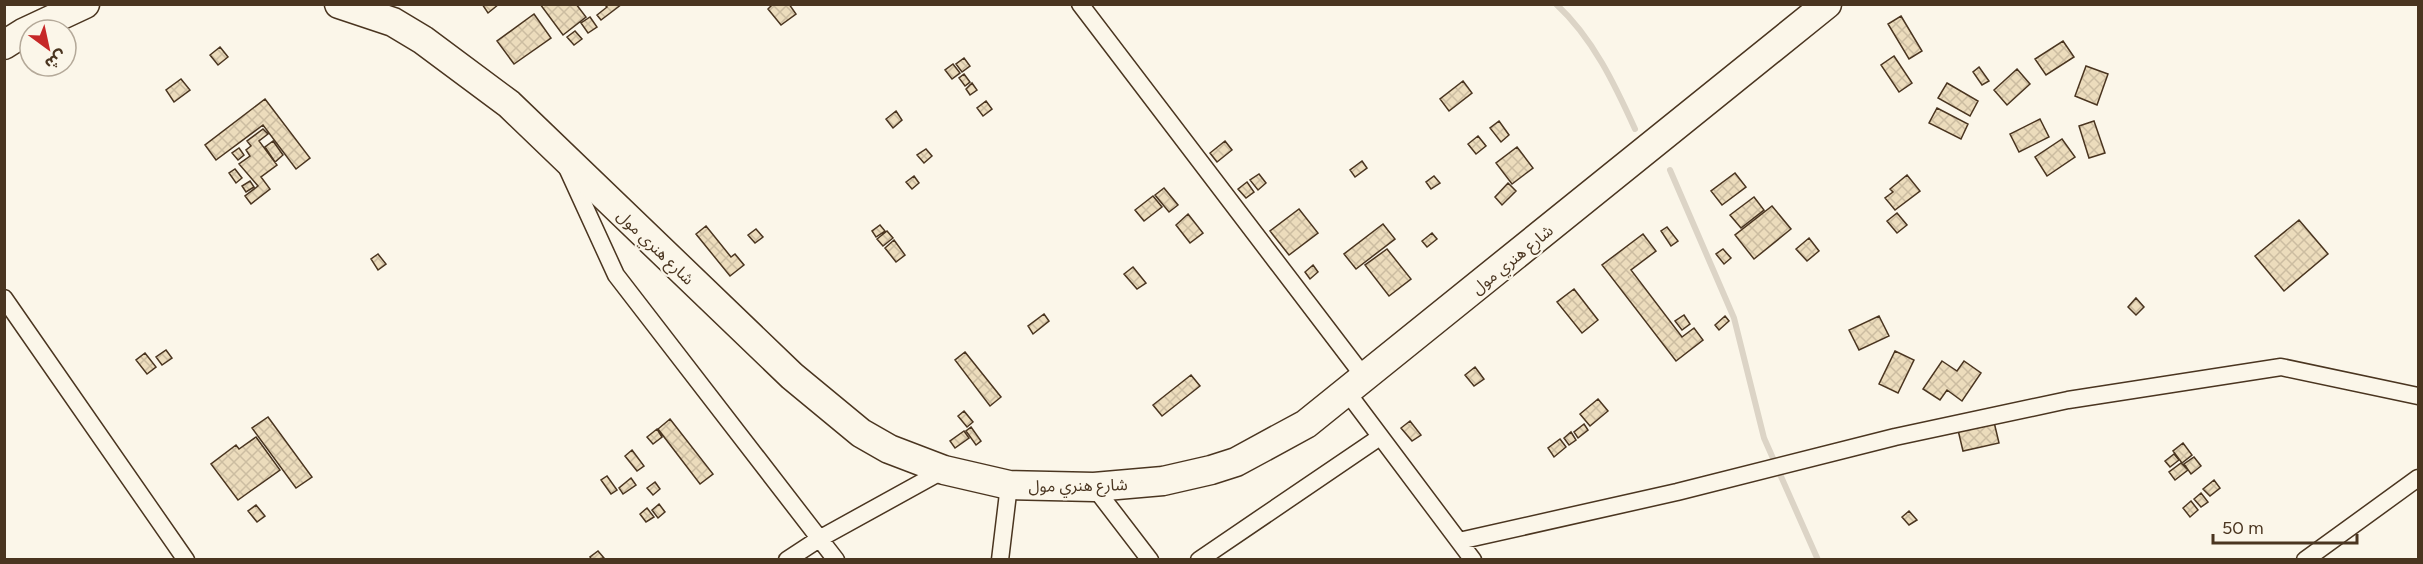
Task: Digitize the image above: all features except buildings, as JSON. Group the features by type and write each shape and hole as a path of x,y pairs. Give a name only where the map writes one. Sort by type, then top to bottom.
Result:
{"highway":[{"path":"4,45 23,33 85,4"},
{"name":"شارع هنري مول","path":"339,4 367,8 393,22 423,40 509,104 670,261 828,408 861,433 889,448 944,470 1009,485 1094,487 1163,481 1236,462 1306,424 1827,4"}],"street":[{"path":"1080,4 1356,385 1380,437 1473,560"},
{"path":"560,154 616,275 836,560"},
{"path":"4,298 186,560"},
{"path":"1459,541 1677,492 1895,437 2067,400 2281,366 2418,396"},
{"path":"1200,560 1380,437"},
{"path":"787,560 819,539 944,470"},
{"path":"2306,560 2418,478"},
{"path":"1000,560 1009,485"},
{"path":"1094,487 1150,560"}],"waterway":[{"path":"1556,4 1592,47 1611,79 1635,129"},
{"path":"1670,170 1734,318 1764,438 1818,560"}]}
